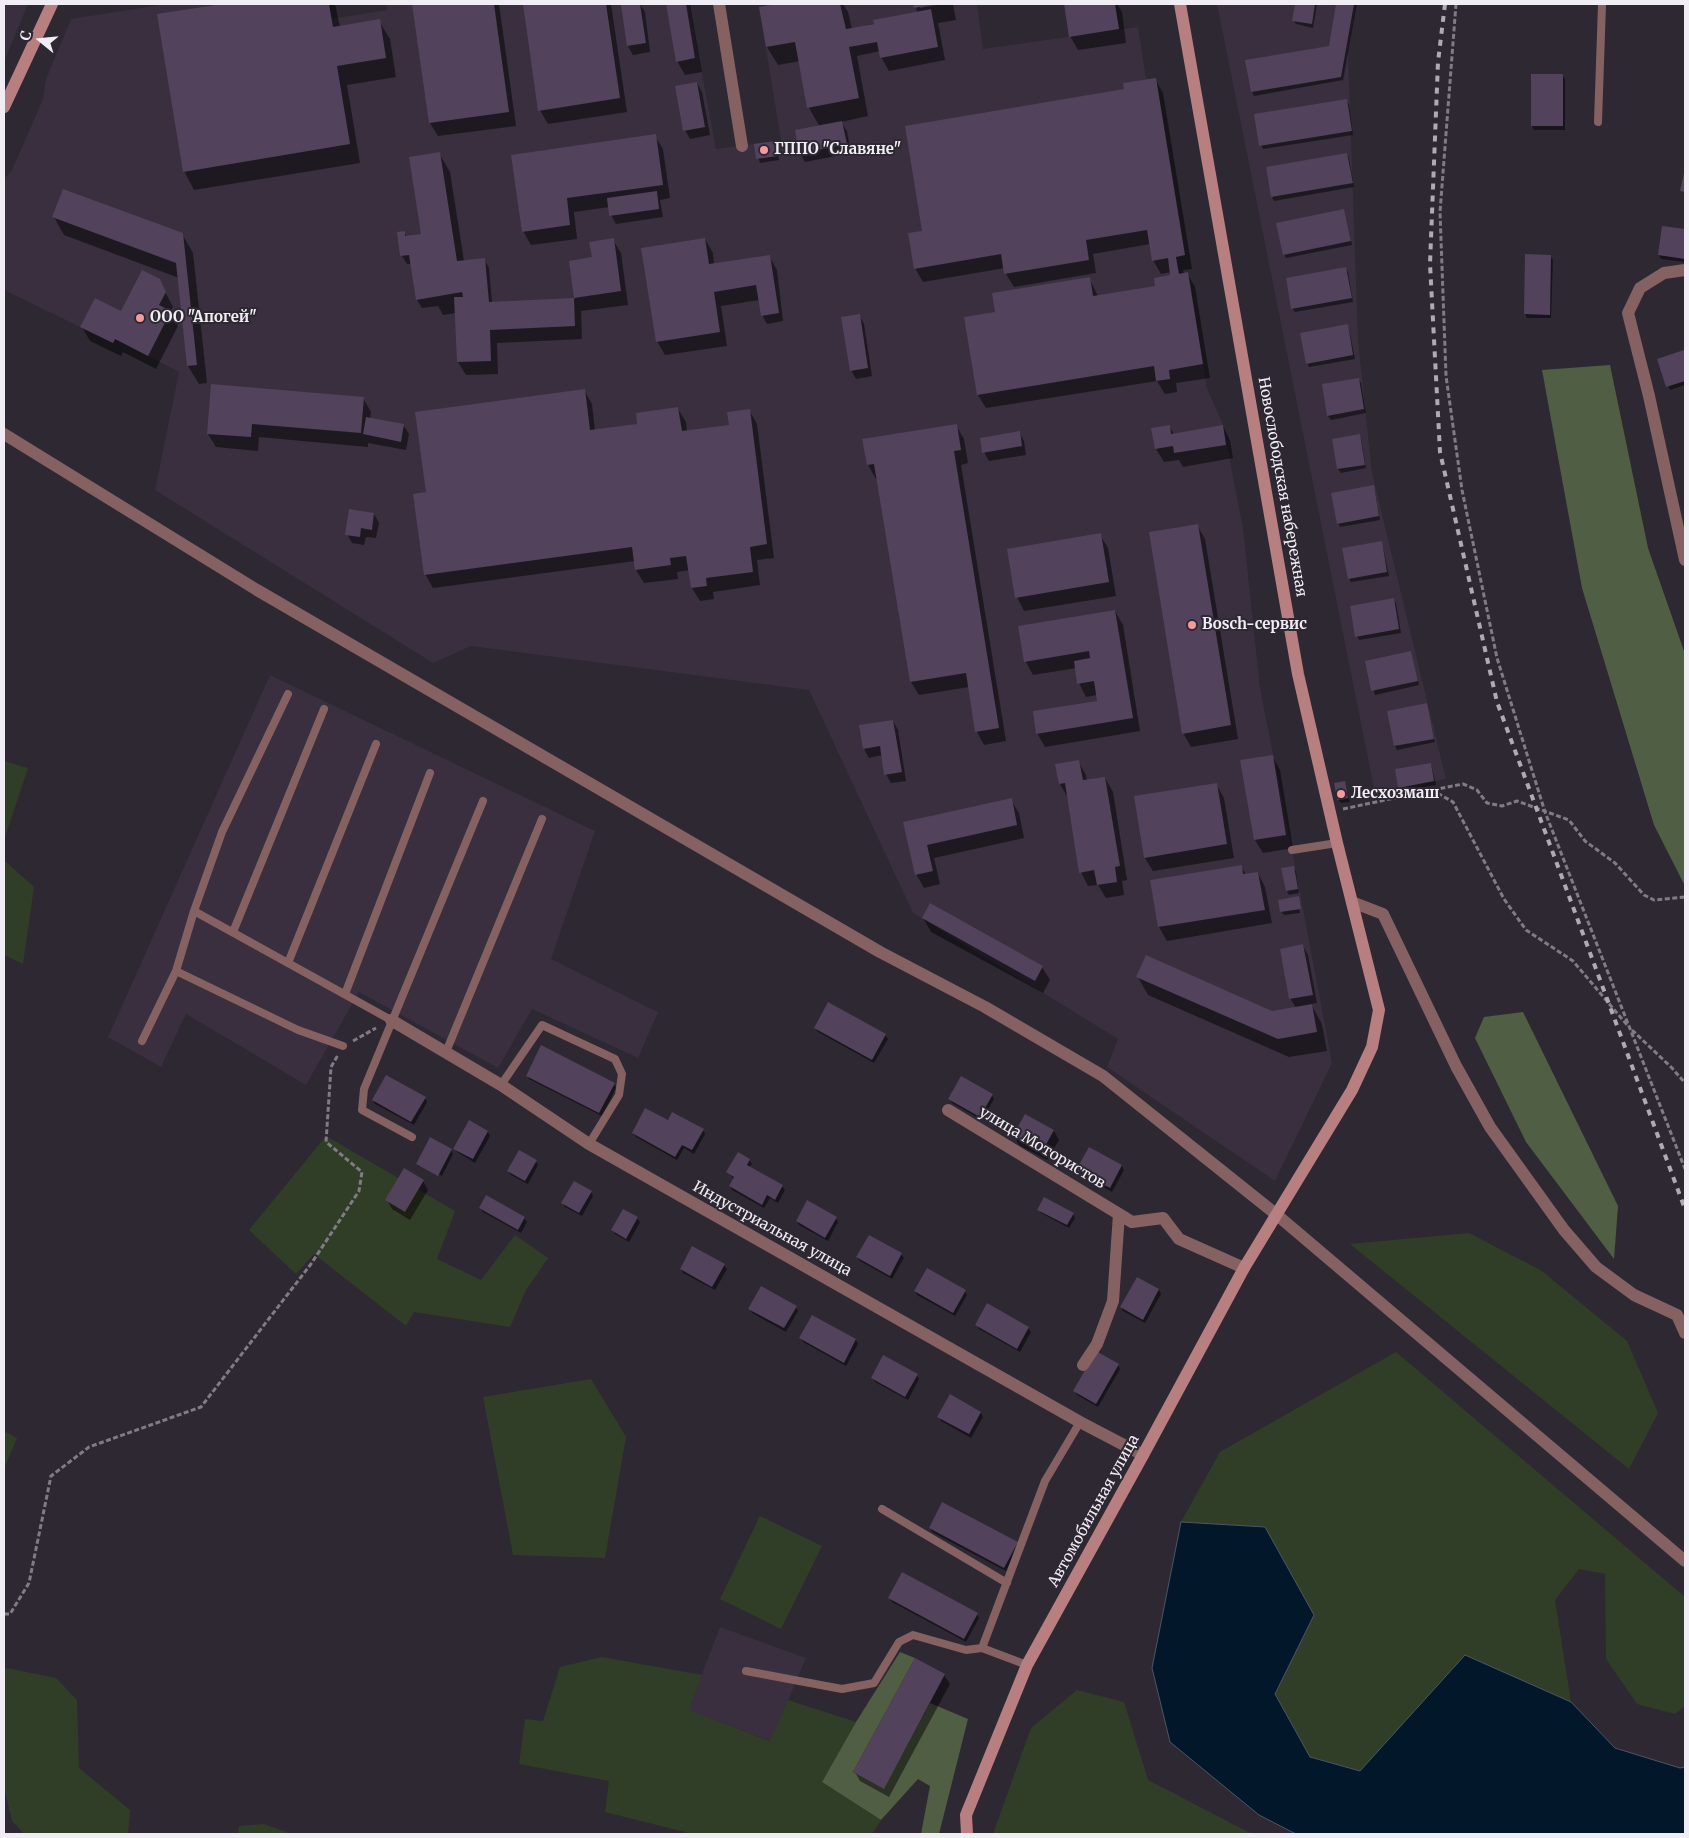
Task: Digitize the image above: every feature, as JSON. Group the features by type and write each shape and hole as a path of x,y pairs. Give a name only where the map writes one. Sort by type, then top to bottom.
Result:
{"street":[{"path":"4,107 52,4"},
{"path":"719,4 742,146"},
{"name":"Новослободская набережная","path":"1180,4 1298,674 1352,902 1380,1010 1372,1047 1352,1090 1277,1215"},
{"path":"1685,270 1664,274 1640,288 1628,313 1649,396 1685,560"},
{"path":"4,434 266,596 880,952 985,1007 1103,1076 1277,1215 1685,1561"},
{"path":"1352,902 1383,914 1456,1066 1490,1127 1564,1230 1596,1267 1634,1295 1677,1315 1685,1332"},
{"name":"Индустриальная улица","path":"391,1020 501,1085 589,1144 1080,1422 1143,1455"},
{"name":"улица Мотористов","path":"948,1110 1132,1222 1163,1218 1179,1239 1244,1268"},
{"path":"1083,1365 1097,1344 1112,1301 1119,1214"},
{"name":"Автомобильная улица","path":"966,1834 966,1816 1027,1665 1244,1268 1277,1215"}],"lane":[{"path":"1598,122 1602,4"},
{"path":"142,1041 176,971 194,910 222,832 288,694"},
{"path":"234,932 324,709"},
{"path":"288,963 376,744"},
{"path":"345,994 430,773"},
{"path":"412,1137 362,1110 364,1089 483,801"},
{"path":"446,1052 542,819"},
{"path":"1292,850 1338,843"},
{"path":"194,910 391,1020"},
{"path":"176,971 298,1030 343,1046"},
{"path":"501,1085 542,1025 615,1059 622,1074 619,1095 589,1144"},
{"path":"982,1648 1045,1481 1080,1422"},
{"path":"882,1509 1007,1583"},
{"path":"746,1671 842,1689 874,1683 899,1642 913,1635 966,1650 982,1648 1027,1665"}],"path":[{"path":"1456,4 1440,212 1446,376 1462,490 1498,658 1545,812 1685,1169"},
{"path":"1330,811 1463,784 1477,790 1487,804 1502,806 1517,801 1569,820 1585,841 1615,863 1644,895 1654,900 1685,897"},
{"path":"1432,790 1453,802 1504,899 1526,930 1573,961 1630,1029 1672,1068 1685,1083"},
{"path":"4,1614 10,1614 29,1583 52,1476 89,1447 201,1407 311,1264 358,1191 362,1172 326,1142 331,1067 343,1046 391,1020"}],"shaded area":[{"path":"4,4 28,4 4,62"},
{"path":"166,4 321,4 324,20 387,10 387,4 689,4 716,149 781,140 759,7 776,4 977,4 983,49 1138,27 1146,79 1156,78 1185,255 1176,257 1179,273 1188,272 1207,388 1223,425 1243,528 1260,688 1332,1063 1275,1181 1107,1067 1118,1039 913,913 809,690 471,646 433,663 155,490 179,372 115,339 113,343 4,290 4,179 12,170 43,99 46,79 71,19"},
{"path":"1217,4 1356,4 1348,53 1358,340 1372,473 1446,779 1375,793"},
{"path":"270,675 595,831 551,959 658,1012 638,1058 532,1009 498,1068 359,992 306,1085 186,1014 161,1067 108,1037"},
{"path":"720,1627 806,1658 771,1741 688,1710"}],"green space":[{"path":"1610,365 1648,548 1685,654 1685,886 1654,825 1582,588 1542,370"},
{"path":"4,761 28,768 4,840"},
{"path":"4,860 34,887 23,964 4,955"},
{"path":"1523,1012 1618,1206 1614,1259 1526,1142 1475,1038 1484,1017"},
{"path":"326,1136 455,1211 437,1259 481,1280 515,1235 548,1258 526,1290 510,1327 414,1312 406,1326 314,1254 296,1274 249,1230"},
{"path":"1469,1233 1542,1271 1627,1341 1658,1413 1629,1469 1350,1244"},
{"path":"1396,1352 1685,1597 1685,1706 1675,1714 1637,1704 1606,1659 1605,1574 1579,1569 1555,1600 1571,1702 1465,1656 1360,1771 1310,1757 1275,1694 1314,1615 1265,1527 1181,1522 1220,1452"},
{"path":"591,1379 626,1437 605,1558 513,1555 483,1397"},
{"path":"4,1431 17,1438 4,1469"},
{"path":"760,1516 822,1546 781,1629 720,1599"},
{"path":"900,1652 915,1658 853,1772 884,1788 930,1703 968,1719 939,1834 921,1834 930,1786 918,1779 881,1820 822,1782 856,1722"},
{"path":"602,1657 702,1675 689,1710 770,1741 788,1700 856,1722 822,1782 881,1820 872,1834 693,1834 605,1812 609,1781 519,1764 525,1719 543,1721 560,1667"},
{"path":"7,1668 56,1678 77,1700 79,1768 130,1810 128,1834 24,1834 12,1821 4,1787 4,1670"},
{"path":"1077,1690 1124,1702 1148,1780 1252,1834 993,1834 1031,1728"},
{"path":"264,1824 291,1834 238,1834 239,1826"}],"water":[{"path":"1181,1522 1265,1527 1314,1615 1275,1694 1310,1757 1360,1771 1465,1655 1571,1702 1615,1748 1680,1768 1685,1767 1685,1834 1296,1834 1259,1815 1170,1742 1152,1668"}],"building":[{"path":"222,4 329,4 333,27 380,19 386,58 337,66 350,144 183,172 157,14"},
{"path":"412,4 494,4 509,112 429,123"},
{"path":"523,4 606,4 620,98 538,111"},
{"path":"640,4 646,43 627,46 621,5"},
{"path":"666,4 686,4 695,58 676,62"},
{"path":"776,4 840,4 846,29 874,24 873,20 931,9 938,47 880,58 877,42 849,47 859,98 807,108 795,42 766,47 759,7"},
{"path":"913,4 931,4 931,5 914,8"},
{"path":"1064,4 1115,4 1119,29 1069,37"},
{"path":"1295,4 1315,4 1312,24 1292,21"},
{"path":"1336,4 1354,4 1341,77 1251,92 1245,60 1329,46"},
{"path":"1531,74 1563,74 1563,126 1531,126"},
{"path":"1156,78 1185,255 1176,257 1179,274 1188,272 1203,364 1169,370 1170,379 1156,381 1154,366 977,395 964,317 995,312 992,293 1090,277 1093,296 1155,286 1154,278 1170,275 1168,258 1152,261 1147,230 1086,240 1089,260 1004,274 1001,254 914,269 908,233 922,231 905,126 1124,89 1123,83"},
{"path":"697,82 705,127 683,131 675,86"},
{"path":"1347,99 1352,131 1259,146 1254,114"},
{"path":"842,121 847,144 799,154 795,130"},
{"path":"656,134 663,185 567,198 570,225 522,232 511,155"},
{"path":"775,141 778,156 756,159 754,144"},
{"path":"440,152 457,261 485,258 489,302 574,298 575,326 490,330 491,361 457,362 454,297 463,297 462,292 416,300 409,255 400,256 397,232 405,231 405,236 421,234 409,157"},
{"path":"1347,153 1353,183 1271,197 1266,167"},
{"path":"1685,173 1685,192 1680,191"},
{"path":"63,189 183,233 197,365 187,366 176,263 52,217"},
{"path":"657,191 659,209 609,216 607,198"},
{"path":"1344,209 1351,241 1283,255 1276,223"},
{"path":"1662,226 1685,229 1685,259 1658,255"},
{"path":"614,238 621,291 574,298 569,261 592,257 589,242"},
{"path":"705,238 709,264 770,255 779,313 761,316 756,285 714,292 720,332 656,342 641,248"},
{"path":"1525,254 1551,255 1550,315 1524,314"},
{"path":"1346,267 1352,298 1291,309 1286,278"},
{"path":"142,270 160,279 166,292 159,305 171,311 148,356 115,339 113,343 80,327 95,298 121,311"},
{"path":"860,314 868,368 850,371 841,317"},
{"path":"1348,324 1353,355 1306,364 1300,333"},
{"path":"1684,350 1685,381 1666,387 1657,359"},
{"path":"1359,378 1364,409 1327,416 1322,384"},
{"path":"211,384 364,397 361,433 252,424 251,437 207,434"},
{"path":"585,389 590,430 637,424 636,413 678,407 682,431 729,425 727,412 750,409 767,544 750,547 753,572 706,578 707,586 691,588 686,556 670,558 671,565 635,570 632,547 424,575 413,494 426,492 415,412"},
{"path":"366,417 404,424 401,442 363,434"},
{"path":"957,424 961,450 954,451 999,728 975,732 966,673 910,682 874,464 867,465 862,439"},
{"path":"1170,425 1171,434 1223,425 1226,445 1174,453 1173,446 1155,449 1151,428"},
{"path":"1020,431 1022,446 982,453 980,438"},
{"path":"1360,434 1365,465 1337,469 1332,439"},
{"path":"1374,485 1379,516 1337,524 1331,493"},
{"path":"349,509 374,513 372,530 361,528 360,537 345,535"},
{"path":"1198,524 1231,725 1182,734 1149,532"},
{"path":"1101,533 1109,582 1015,598 1007,549"},
{"path":"1382,541 1387,572 1348,579 1342,548"},
{"path":"1394,598 1399,629 1355,637 1350,606"},
{"path":"1115,610 1133,718 1036,734 1033,711 1097,701 1094,681 1077,684 1074,661 1090,658 1089,651 1024,662 1018,626"},
{"path":"1411,651 1418,681 1371,691 1365,661"},
{"path":"1427,703 1434,739 1394,746 1387,711"},
{"path":"893,720 902,772 884,775 880,746 863,749 859,725"},
{"path":"1273,755 1286,835 1254,840 1240,760"},
{"path":"1079,760 1083,780 1105,777 1120,866 1115,867 1117,882 1097,885 1094,870 1079,873 1065,783 1059,784 1055,764"},
{"path":"1431,763 1434,781 1398,788 1395,769"},
{"path":"1345,781 1348,798 1337,800 1334,783"},
{"path":"1217,783 1227,844 1144,858 1134,796"},
{"path":"1012,798 1017,825 927,845 933,871 915,875 903,822"},
{"path":"1242,865 1243,874 1258,872 1265,910 1158,927 1150,880"},
{"path":"1294,866 1298,889 1286,891 1281,868"},
{"path":"1299,896 1301,909 1280,912 1278,900"},
{"path":"930,903 1043,966 1035,981 922,918"},
{"path":"1303,944 1313,995 1289,999 1280,949"},
{"path":"1146,955 1272,1011 1312,1004 1317,1032 1278,1039 1136,977"},
{"path":"828,1002 886,1034 872,1060 814,1028"},
{"path":"541,1045 615,1083 599,1113 526,1076"},
{"path":"386,1075 426,1097 411,1122 372,1100"},
{"path":"961,1076 993,1094 980,1117 948,1099"},
{"path":"645,1108 668,1120 672,1112 704,1129 692,1150 682,1145 675,1157 632,1133"},
{"path":"1025,1114 1054,1130 1042,1152 1013,1136"},
{"path":"469,1120 488,1131 473,1159 453,1149"},
{"path":"430,1137 452,1149 438,1176 416,1164"},
{"path":"1089,1147 1122,1165 1110,1188 1076,1170"},
{"path":"519,1150 537,1160 525,1181 507,1171"},
{"path":"738,1152 750,1159 747,1165 783,1185 775,1200 767,1195 762,1205 729,1186 734,1177 726,1172"},
{"path":"404,1168 424,1180 405,1212 385,1200"},
{"path":"574,1181 592,1191 579,1213 561,1203"},
{"path":"486,1195 525,1217 518,1230 479,1208"},
{"path":"1044,1197 1074,1213 1067,1225 1037,1210"},
{"path":"807,1200 837,1217 825,1238 796,1221"},
{"path":"623,1209 638,1217 626,1239 611,1230"},
{"path":"869,1235 902,1253 890,1276 856,1257"},
{"path":"692,1246 725,1264 712,1287 680,1269"},
{"path":"927,1268 966,1290 953,1313 914,1291"},
{"path":"1137,1277 1159,1289 1143,1320 1120,1307"},
{"path":"761,1286 797,1306 784,1328 748,1309"},
{"path":"987,1303 1029,1327 1017,1349 975,1325"},
{"path":"812,1315 856,1339 844,1363 799,1338"},
{"path":"1096,1351 1119,1364 1096,1404 1073,1391"},
{"path":"883,1355 918,1374 905,1397 871,1378"},
{"path":"950,1394 981,1412 969,1434 937,1417"},
{"path":"942,1502 1018,1542 1004,1568 929,1528"},
{"path":"902,1572 978,1613 964,1639 888,1598"},
{"path":"915,1658 945,1674 884,1789 853,1772"}],"railway":[{"path":"1445,4 1438,62 1430,264 1440,452 1497,702 1685,1209"}],"place":[{"name":"ГППО \"Славяне\"","path":"764,150"},
{"name":"ООО \"Апогей\"","path":"140,318"},
{"name":"Bosch-сервис","path":"1192,625"},
{"name":"Лесхозмаш","path":"1341,794"}]}
